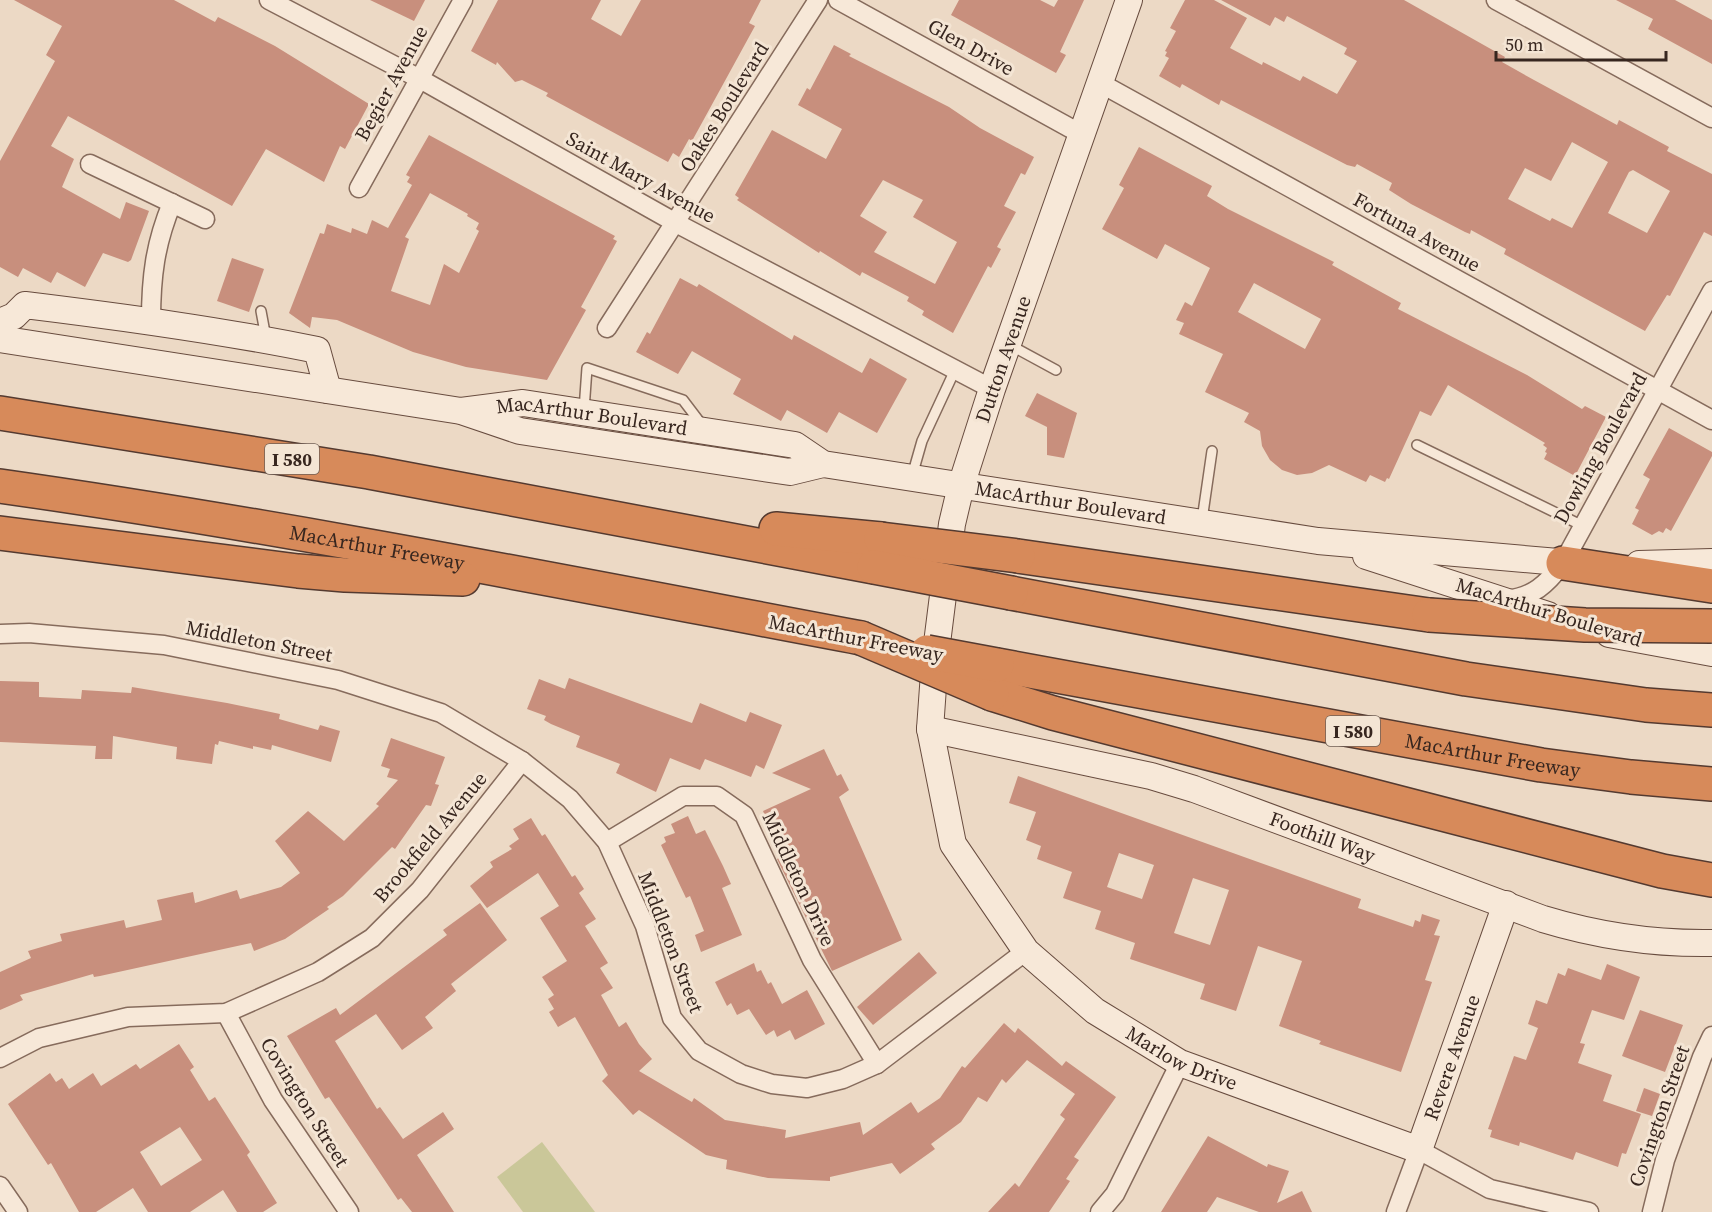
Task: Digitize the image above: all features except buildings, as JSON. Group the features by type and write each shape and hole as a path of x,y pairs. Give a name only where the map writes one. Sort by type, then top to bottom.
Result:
{"highway":[{"name":"I 580","path":"0,413 369,472 583,512 878,553 1011,593 1466,679 1646,705 1712,710"},
{"name":"MacArthur Freeway","path":"0,486 222,520 861,638 994,680 1542,765 1631,777 1712,784"},
{"path":"0,533 345,575 566,582"},
{"path":"878,553 1018,556 1429,615 1584,625 1712,626"},
{"path":"1563,563 1712,586"},
{"path":"994,680 1064,716 1662,871 1712,880"}],"main road":[{"name":"Dutton Avenue","path":"930,729 935,659 952,524 961,486 992,389 1129,0"},
{"path":"0,322 14,316 25,304 151,321 317,350 328,390"},
{"name":"MacArthur Boulevard","path":"0,339 461,411 520,431 790,472 823,464 1318,541 1563,563 1712,562"},
{"name":"MacArthur Boulevard","path":"461,411 523,403 795,445 823,464"},
{"name":"MacArthur Boulevard","path":"1318,541 1610,634 1712,654"},
{"name":"Foothill Way","path":"930,729 1151,776 1194,789 1582,931 1666,943 1712,943"},
{"name":"Marlow Drive","path":"930,729 953,844 1026,951 1095,1011 1180,1063 1419,1150"},
{"name":"Revere Avenue","path":"1419,1150 1506,904"}],"street":[{"name":"Saint Mary Avenue","path":"269,0 420,79 676,223 992,389"},
{"name":"Begier Avenue","path":"359,188 463,0"},
{"name":"Oakes Boulevard","path":"607,328 818,0"},
{"name":"Glen Drive","path":"838,0 1082,134"},
{"path":"1496,0 1712,118"},
{"name":"Fortuna Avenue","path":"1100,83 1712,420"},
{"path":"90,164 205,219"},
{"path":"151,321 151,274 161,229 172,203"},
{"name":"Dowling Boulevard","path":"1505,600 1523,598 1538,591 1563,563 1712,291"},
{"name":"Middleton Street","path":"0,634 29,633 164,645 338,680 441,713 522,761 570,799 607,842 645,926 672,1018 699,1051 741,1074 772,1084 807,1088 843,1079 877,1064 1026,951"},
{"name":"Brookfield Avenue","path":"0,1058 39,1038 128,1017 226,1013 318,972 372,938 420,890 522,761"},
{"name":"Middleton Drive","path":"607,842 683,796 717,796 744,815 812,960 877,1064"},
{"name":"Covington Street","path":"226,1013 273,1100 349,1212"},
{"name":"Covington Street","path":"1652,1212 1665,1160 1702,1057 1712,1036"},
{"path":"1100,1212 1115,1194 1180,1063"},
{"name":"Revere Avenue","path":"1396,1212 1419,1150"},
{"name":"Marlow Drive","path":"1419,1150 1490,1189 1589,1212"},
{"path":"0,1186 18,1212"}],"lane":[{"path":"261,311 266,340"},
{"path":"1008,344 1056,370"},
{"path":"584,412 587,368 683,400 707,432"},
{"path":"912,478 922,441 955,370"},
{"path":"1417,445 1583,526"},
{"path":"1202,523 1212,451"}],"shaded area":[{"path":"542,1142 595,1212 523,1212 497,1177"}]}
